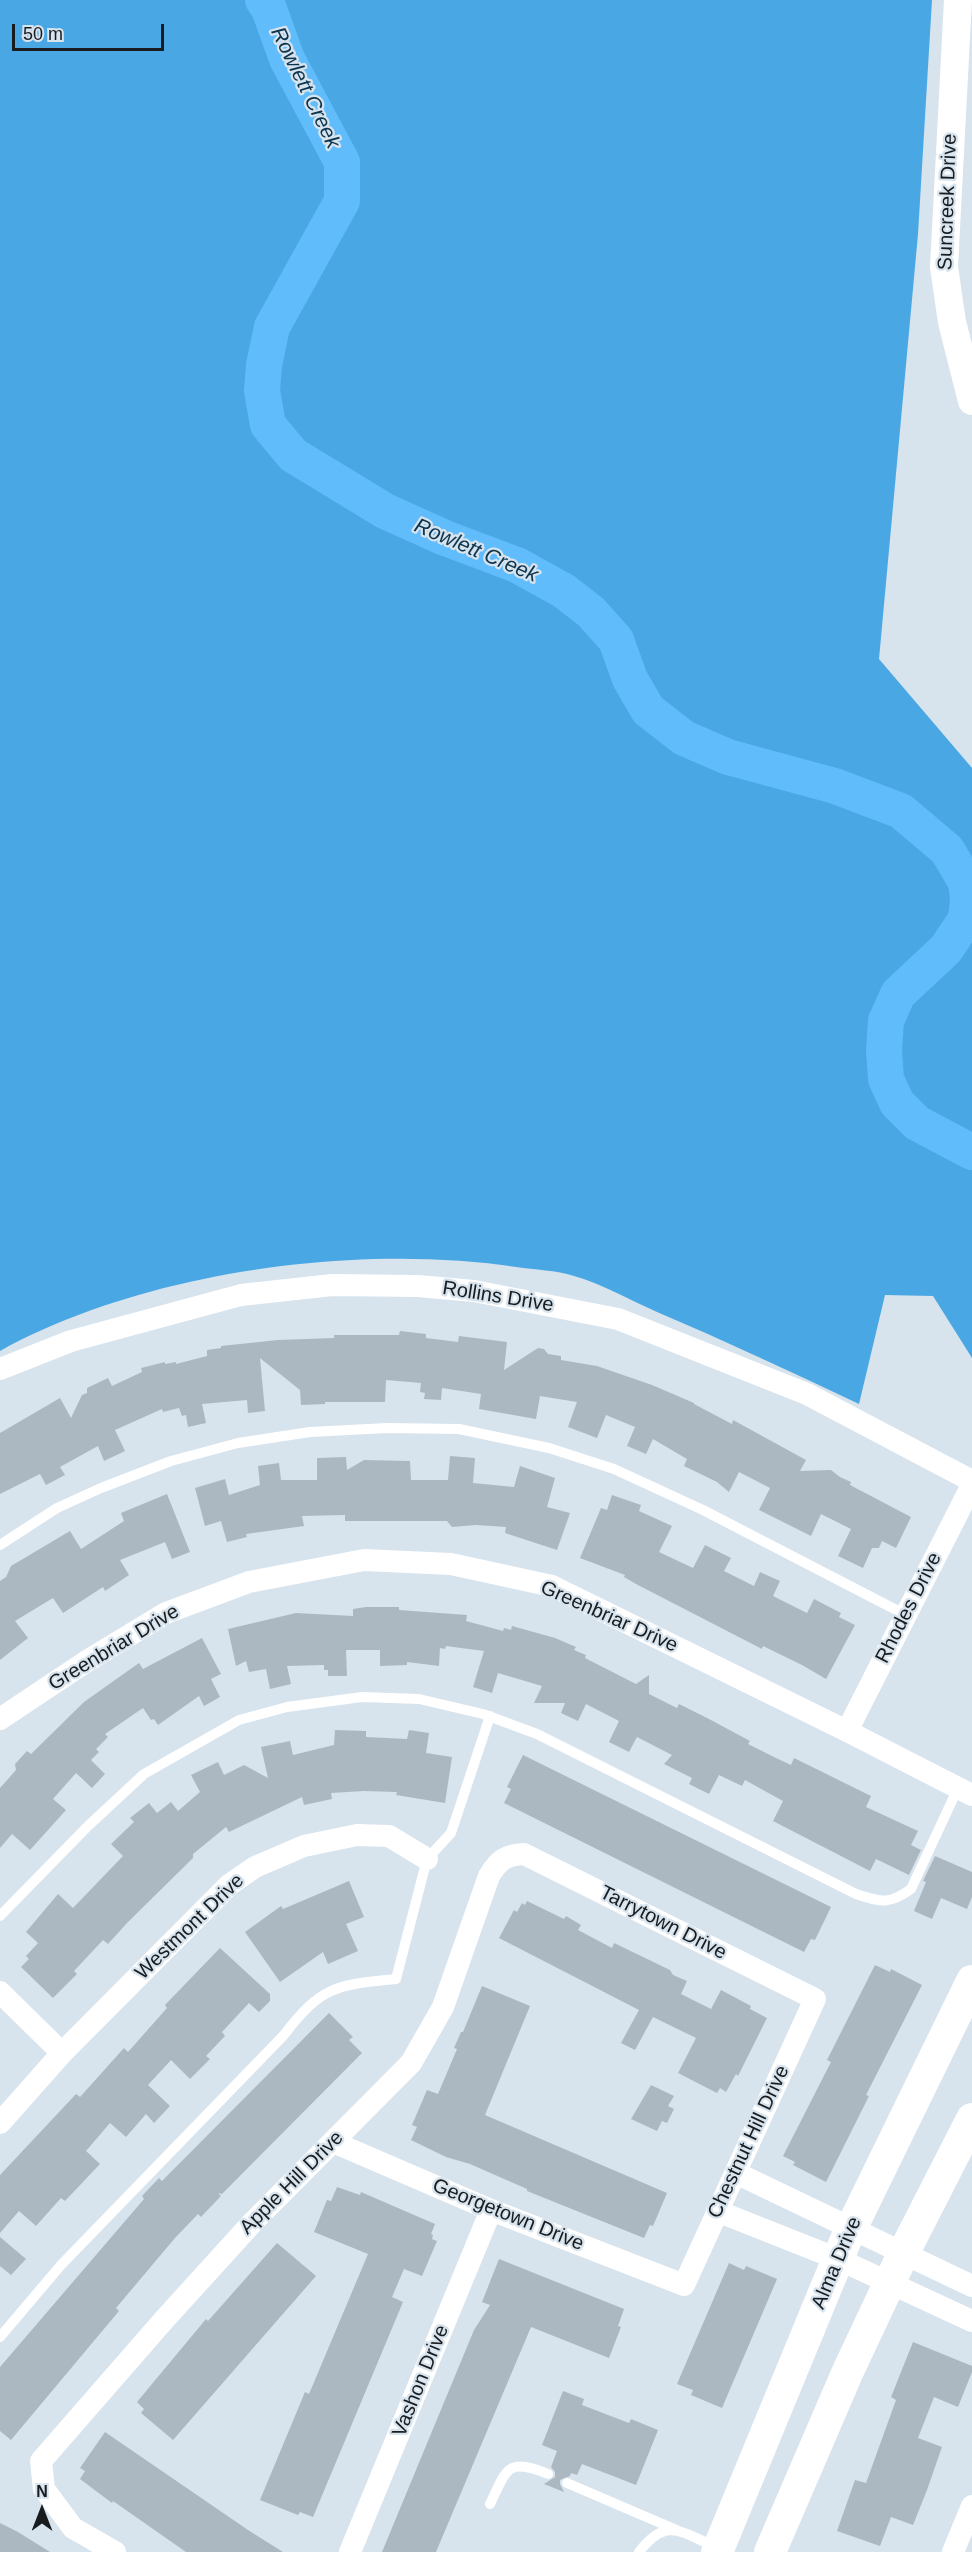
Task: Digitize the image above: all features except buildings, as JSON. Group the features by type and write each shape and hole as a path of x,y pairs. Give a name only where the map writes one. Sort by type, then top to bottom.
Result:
{"main road":[{"name":"Alma Drive","path":"722,2551 851,2228 972,1981"},
{"path":"770,2552 848,2371 903,2254 972,2119"}],"street":[{"name":"Suncreek Drive","path":"958,0 944,267 952,322 972,401"},
{"name":"Rollins Drive","path":"0,1369 71,1341 241,1295 332,1285 418,1286 485,1292 618,1319 807,1394 972,1481"},
{"name":"Rhodes Drive","path":"847,1731 972,1485"},
{"name":"Greenbriar Drive","path":"0,1719 166,1612 249,1582 364,1560 451,1564 552,1586 847,1731 965,1792"},
{"name":"Westmont Drive","path":"0,2123 62,2053 229,1885 255,1867 304,1846 357,1836 389,1836 427,1859"},
{"name":"Tarrytown Drive","path":"509,1855 524,1854 531,1857 814,1999"},
{"name":"Apple Hill Drive","path":"115,2552 73,2528 44,2489 40,2461 252,2223 411,2064 442,2007 489,1875 498,1861 509,1855"},
{"path":"0,1992 62,2053"},
{"name":"Chestnut Hill Drive","path":"684,2285 814,1999"},
{"name":"Georgetown Drive","path":"333,2142 491,2210 684,2285"},
{"path":"736,2174 972,2286"},
{"name":"Vashon Drive","path":"350,2552 491,2210"},
{"path":"717,2211 838,2259 972,2321"},
{"path":"953,2552 972,2506"}],"lane":[{"path":"0,1545 57,1508 101,1488 171,1461 238,1443 310,1432 387,1428 459,1429 549,1448 614,1469 703,1510 906,1615"},
{"path":"0,1916 88,1826 144,1774 239,1720 287,1707 362,1697 419,1699 490,1716 537,1734 856,1894 879,1902 898,1899 911,1889 965,1792"},
{"path":"0,2337 61,2265 284,2035 300,2014 327,1991 352,1983 396,1979 427,1859 451,1833 490,1716"},
{"path":"490,2504 505,2474 510,2469 525,2465 548,2474"},
{"path":"567,2482 722,2551"},
{"path":"639,2552 657,2532 679,2531"}],"shaded area":[{"path":"0,0 932,0 918,234 879,659 972,768 972,1358 933,1296 885,1295 859,1404 584,1279 553,1271 453,1260 388,1259 320,1262 251,1270 184,1283 118,1301 57,1324 0,1351"}],"waterway":[{"name":"Rowlett Creek","path":"263,0 269,9 287,59 342,162 342,201 272,327 264,365 262,391 268,425 293,455 385,511 445,538 517,565 564,591 591,612 616,640 630,679 648,710 684,738 728,757 835,786 901,811 947,850 966,882 968,899 966,919 946,949 898,994 886,1021 884,1050 886,1079 897,1103 917,1123 972,1152"}]}
